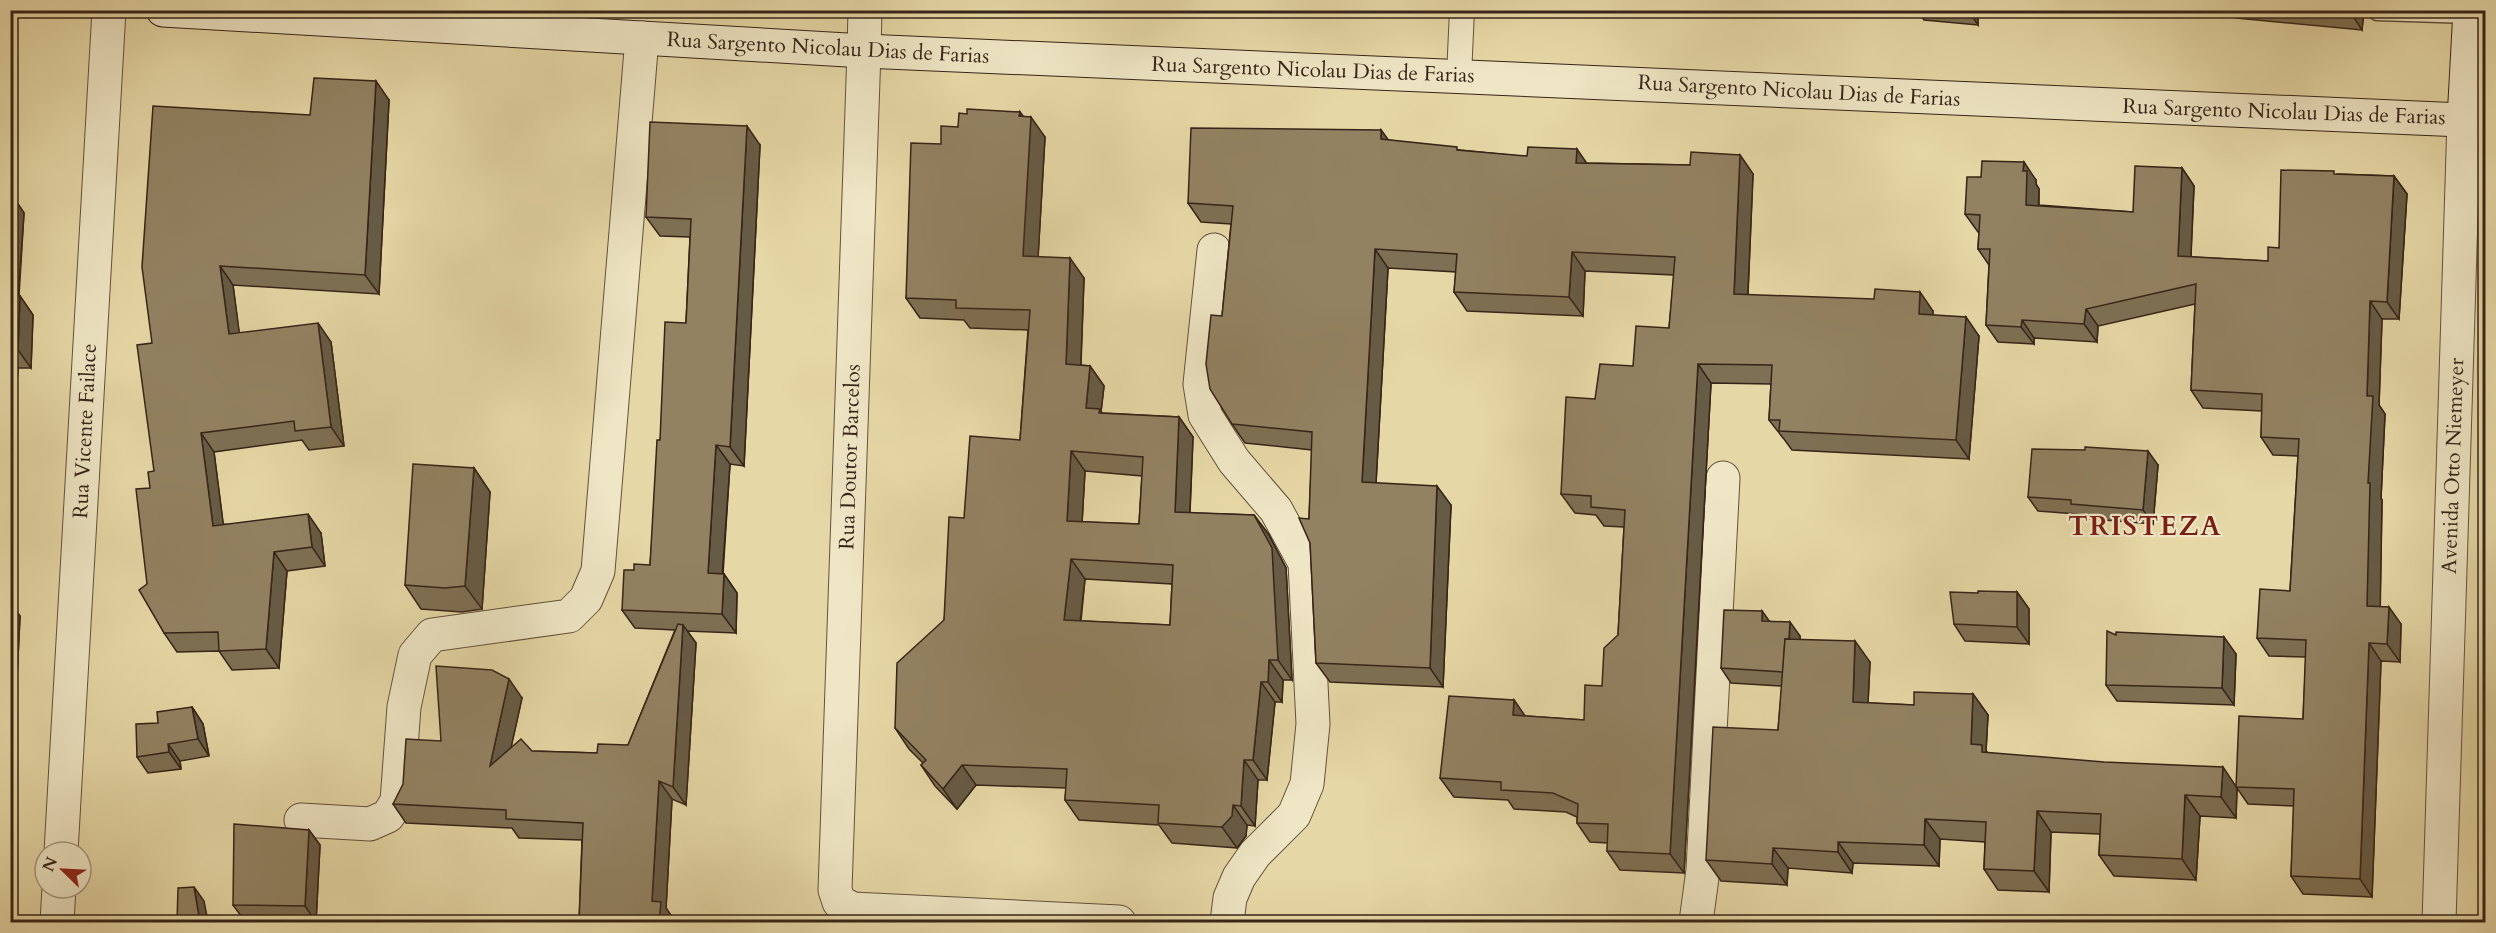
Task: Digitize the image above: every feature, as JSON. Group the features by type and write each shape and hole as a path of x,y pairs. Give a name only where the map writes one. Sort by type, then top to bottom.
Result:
{"street":[{"name":"Rua Vicente Failace","path":"62,840 109,10"},
{"name":"Rua Sargento Nicolau Dias de Farias","path":"163,10 864,51 2475,121"},
{"name":"Rua Doutor Barcelos","path":"865,10 835,890 839,902 852,909 1119,922"},
{"path":"1459,76 1462,10"},
{"name":"Avenida Otto Niemeyer","path":"2439,922 2475,121 2470,13"},
{"path":"301,820 370,824 388,816 397,801 404,707 415,655 432,635 568,616 586,599 598,571 642,38"},
{"path":"1214,250 1200,384 1205,415 1234,460 1276,510 1305,563 1313,724 1307,784 1294,815 1255,854 1239,877 1230,898 1227,922"},
{"path":"1696,922 1703,870 1723,478"},
{"path":"57,922 58,900"}],"lane":[{"path":"2377,12 2470,13"}],"building":[{"path":"314,78 376,81 365,275 220,266 229,334 318,323 331,427 295,431 294,421 201,433 213,526 308,514 312,547 274,552 266,649 219,651 218,632 164,633 139,590 147,584 136,489 150,488 148,472 154,471 137,345 152,343 142,267 153,106 310,115"},
{"path":"967,109 1020,112 1019,116 1031,117 1023,256 1070,258 1066,364 1090,366 1086,408 1100,409 1099,413 1179,417 1175,512 1254,515 1272,548 1278,660 1269,660 1268,682 1261,682 1253,760 1244,760 1241,806 1233,805 1232,816 1222,827 1158,823 1159,805 1065,800 1067,769 962,765 943,789 921,765 926,760 895,728 897,663 944,620 949,517 964,518 970,436 1020,440 1030,310 956,308 956,300 906,298 911,143 941,144 941,126 958,127 959,113 967,114","holes":["1071,451 1143,457 1139,524 1067,521","1071,559 1173,565 1170,625 1064,620"]},
{"path":"650,122 747,126 730,447 716,445 708,573 724,574 722,614 622,610 624,570 634,570 634,564 650,565 657,440 660,440 665,322 686,323 691,219 646,217"},
{"path":"1191,128 1381,130 1381,139 1457,147 1457,150 1527,156 1528,147 1577,149 1576,163 1690,165 1691,152 1740,155 1734,294 1874,299 1875,289 1920,292 1919,314 1966,317 1956,440 1779,431 1780,420 1769,420 1772,365 1698,364 1670,854 1607,851 1608,824 1577,823 1578,804 1553,793 1501,790 1501,782 1440,778 1449,696 1514,700 1513,715 1584,720 1585,685 1602,686 1604,648 1618,635 1625,510 1591,507 1591,496 1561,494 1566,397 1595,399 1600,364 1633,366 1636,326 1669,328 1675,257 1572,252 1569,297 1454,292 1457,254 1375,249 1362,482 1437,486 1430,668 1316,663 1310,543 1299,518 1309,519 1312,432 1232,424 1210,389 1206,364 1211,315 1222,316 1233,206 1188,203"},
{"path":"1982,161 2024,162 2023,171 2027,171 2026,205 2133,212 2135,166 2182,168 2178,256 2268,261 2268,247 2279,248 2281,170 2334,171 2334,174 2394,176 2387,302 2370,301 2367,396 2373,396 2368,483 2370,483 2367,606 2389,607 2387,644 2369,643 2360,879 2291,876 2294,789 2236,787 2239,716 2303,719 2306,640 2257,638 2260,589 2290,591 2299,439 2261,437 2262,394 2191,390 2196,284 2086,309 2084,324 2022,320 2021,327 1986,325 1990,249 1978,249 1980,215 1965,214 1967,177 1981,177"},
{"path":"10,296 20,296 18,350 10,350"},
{"path":"2085,447 2148,451 2143,510 2071,504 2071,500 2028,497 2032,449 2085,450"},
{"path":"413,464 474,468 465,586 445,588 405,585"},
{"path":"1978,591 2017,592 2017,627 1954,624 1950,592 1978,593"},
{"path":"1724,610 1762,611 1762,621 1790,622 1789,639 1785,639 1783,672 1721,668"},
{"path":"678,624 683,625 673,787 659,781 652,901 661,902 659,922 579,922 583,823 506,819 506,810 393,804 403,784 406,739 441,741 436,666 492,670 509,679 490,766 521,739 532,751 597,753 598,744 628,745"},
{"path":"2107,631 2116,635 2116,632 2224,637 2222,688 2106,685"},
{"path":"1785,639 1855,641 1853,702 1914,705 1914,692 1973,694 1971,744 1982,745 1982,752 2104,762 2223,767 2221,797 2185,795 2182,859 2099,855 2101,814 2037,811 2034,871 1984,869 1986,822 1925,819 1924,845 1838,842 1838,852 1773,848 1772,864 1706,860 1713,727 1778,730"},
{"path":"192,707 198,739 168,744 169,752 137,757 136,724 158,723 157,712"},
{"path":"234,824 309,830 305,906 233,905"},
{"path":"194,887 200,922 177,922 178,888"}],"district":[{"name":"TRISTEZA","path":"2145,526"}]}
